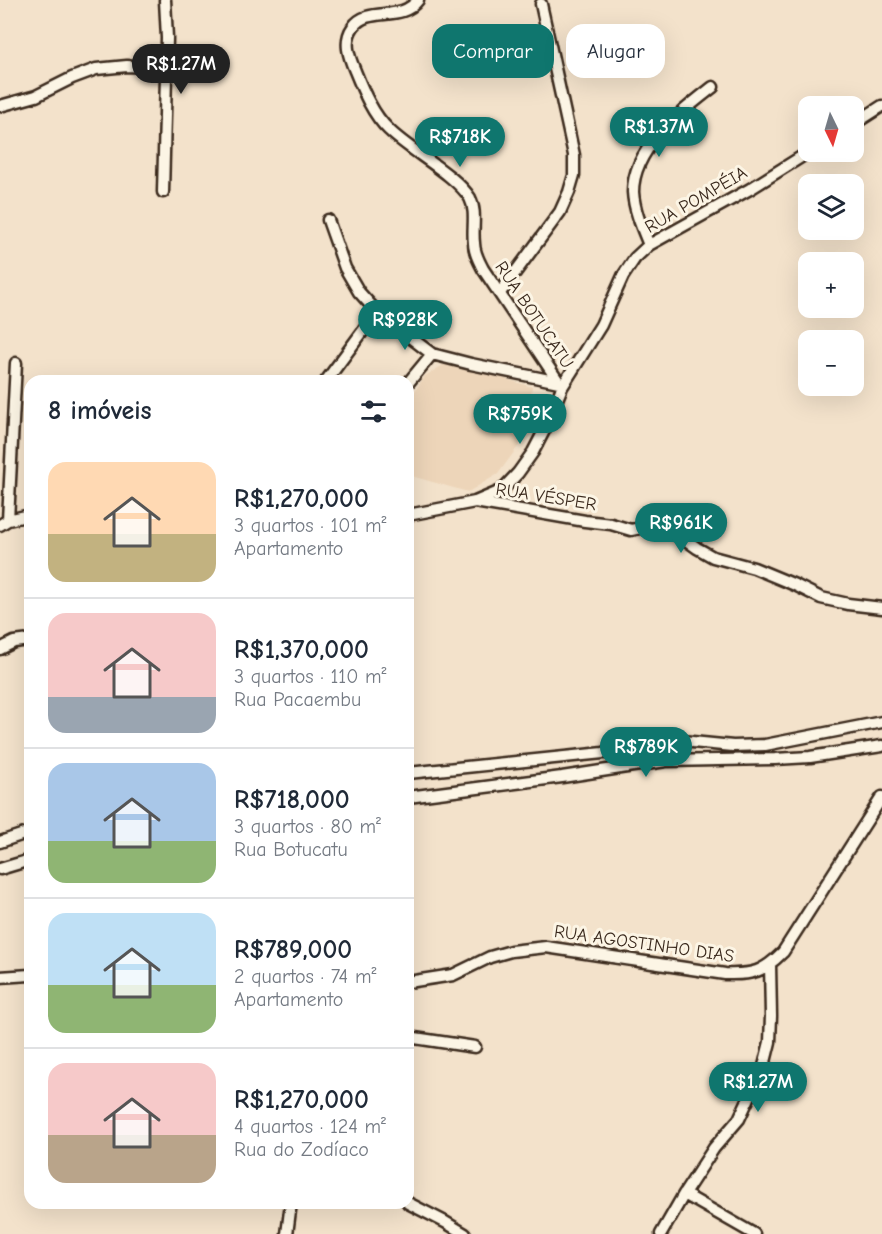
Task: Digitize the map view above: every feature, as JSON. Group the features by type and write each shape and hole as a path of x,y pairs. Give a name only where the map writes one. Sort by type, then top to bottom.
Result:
{"street":[{"path":"163,192 167,38 165,0"},
{"name":"RUA BOTUCATU","path":"418,0 406,11 367,17 358,21 352,27 347,42 349,57 373,110 386,128 447,175 469,197 473,207 475,252 483,269 560,384"},
{"path":"500,293 560,212 574,175 574,155 542,4"},
{"path":"0,106 36,96 96,69 127,66 166,68"},
{"path":"649,245 639,220 633,192 638,167 657,136 713,87"},
{"path":"864,118 882,106"},
{"name":"RUA POMPÉIA","path":"475,502 501,491 533,452 546,427 560,384 601,325 623,276 635,258 649,245 750,189 798,159"},
{"path":"328,220 345,268 359,292 377,312 432,354 560,384"},
{"path":"330,375 377,312"},
{"path":"414,376 432,354"},
{"path":"16,363 4,522 24,517"},
{"path":"414,514 475,502"},
{"name":"RUA VÉSPER","path":"475,502 611,524 631,530 646,527 668,531 713,557 754,568 821,598 882,608"},
{"path":"0,649 14,642 24,641"},
{"path":"414,773 603,753 682,741 733,746 765,745 882,722"},
{"path":"414,796 666,761 810,757 882,746"},
{"path":"661,1234 714,1148 739,1119 764,1066 770,1042 770,964 783,952 795,935 882,797"},
{"path":"0,842 24,834"},
{"path":"0,869 24,862"},
{"name":"RUA AGOSTINHO DIAS","path":"414,981 453,975 490,957 511,951 546,947 725,974 744,975 770,964"},
{"path":"0,977 24,975"},
{"path":"414,1038 475,1047"},
{"path":"684,1194 754,1234"},
{"path":"414,1206 465,1234"},
{"path":"287,1234 290,1209"}],"shaded area":[{"path":"445,364 532,387 525,437 498,474 468,492 414,477 414,392 425,376"}]}
